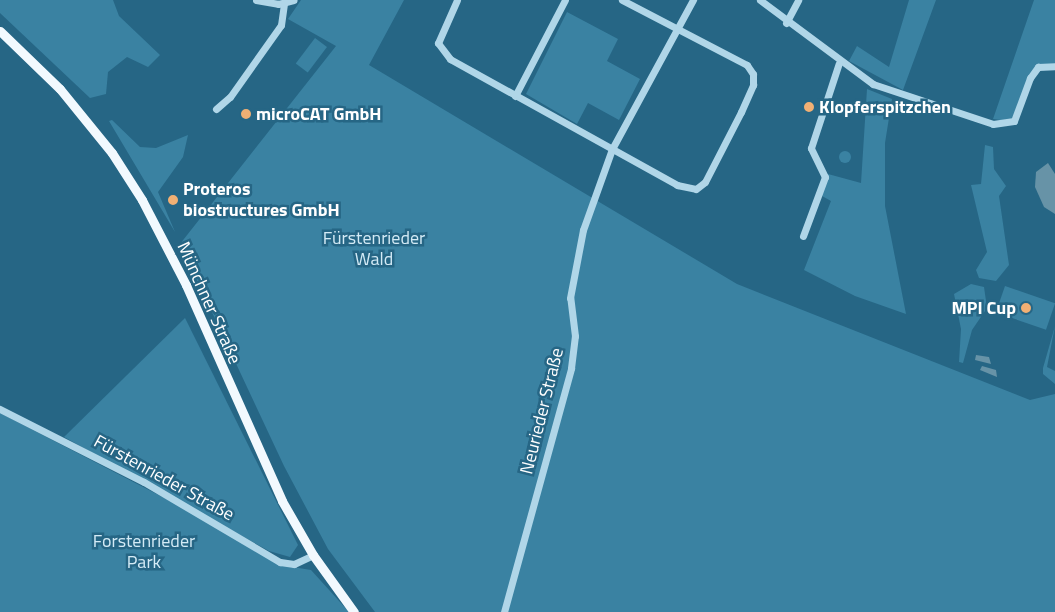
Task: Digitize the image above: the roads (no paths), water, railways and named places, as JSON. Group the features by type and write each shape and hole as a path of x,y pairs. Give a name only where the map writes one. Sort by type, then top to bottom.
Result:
{"main road":[{"name":"Münchner Straße","path":"0,31 60,89 112,153 142,200 186,285 282,501 313,555 354,612"}],"street":[{"path":"256,0 284,3 294,0"},
{"path":"457,0 440,34 443,54 687,189 705,182 753,85 752,74 746,65 622,0"},
{"path":"516,96 565,0"},
{"name":"Neurieder Straße","path":"504,612 571,368 575,336 570,298 580,242 612,149 692,0"},
{"path":"760,0 786,23 839,63 891,92 1000,125 1018,116 1030,78 1038,67 1055,66"},
{"path":"786,23 798,0"},
{"path":"216,109 230,97 281,24 284,3"},
{"path":"803,236 825,177 811,148 839,63"},
{"name":"Fürstenrieder Straße","path":"0,409 144,482 280,562 294,564 313,555"}],"place":[{"name":"Klopferspitzchen","path":"809,107"},
{"name":"microCAT GmbH","path":"246,114"},
{"name":"Proteros biostructures GmbH","path":"173,200"},
{"name":"MPI Cup","path":"1026,308"}],"park label":[{"name":"Fürstenrieder Wald","path":"374,249"},
{"name":"Forstenrieder Park","path":"144,552"}]}
